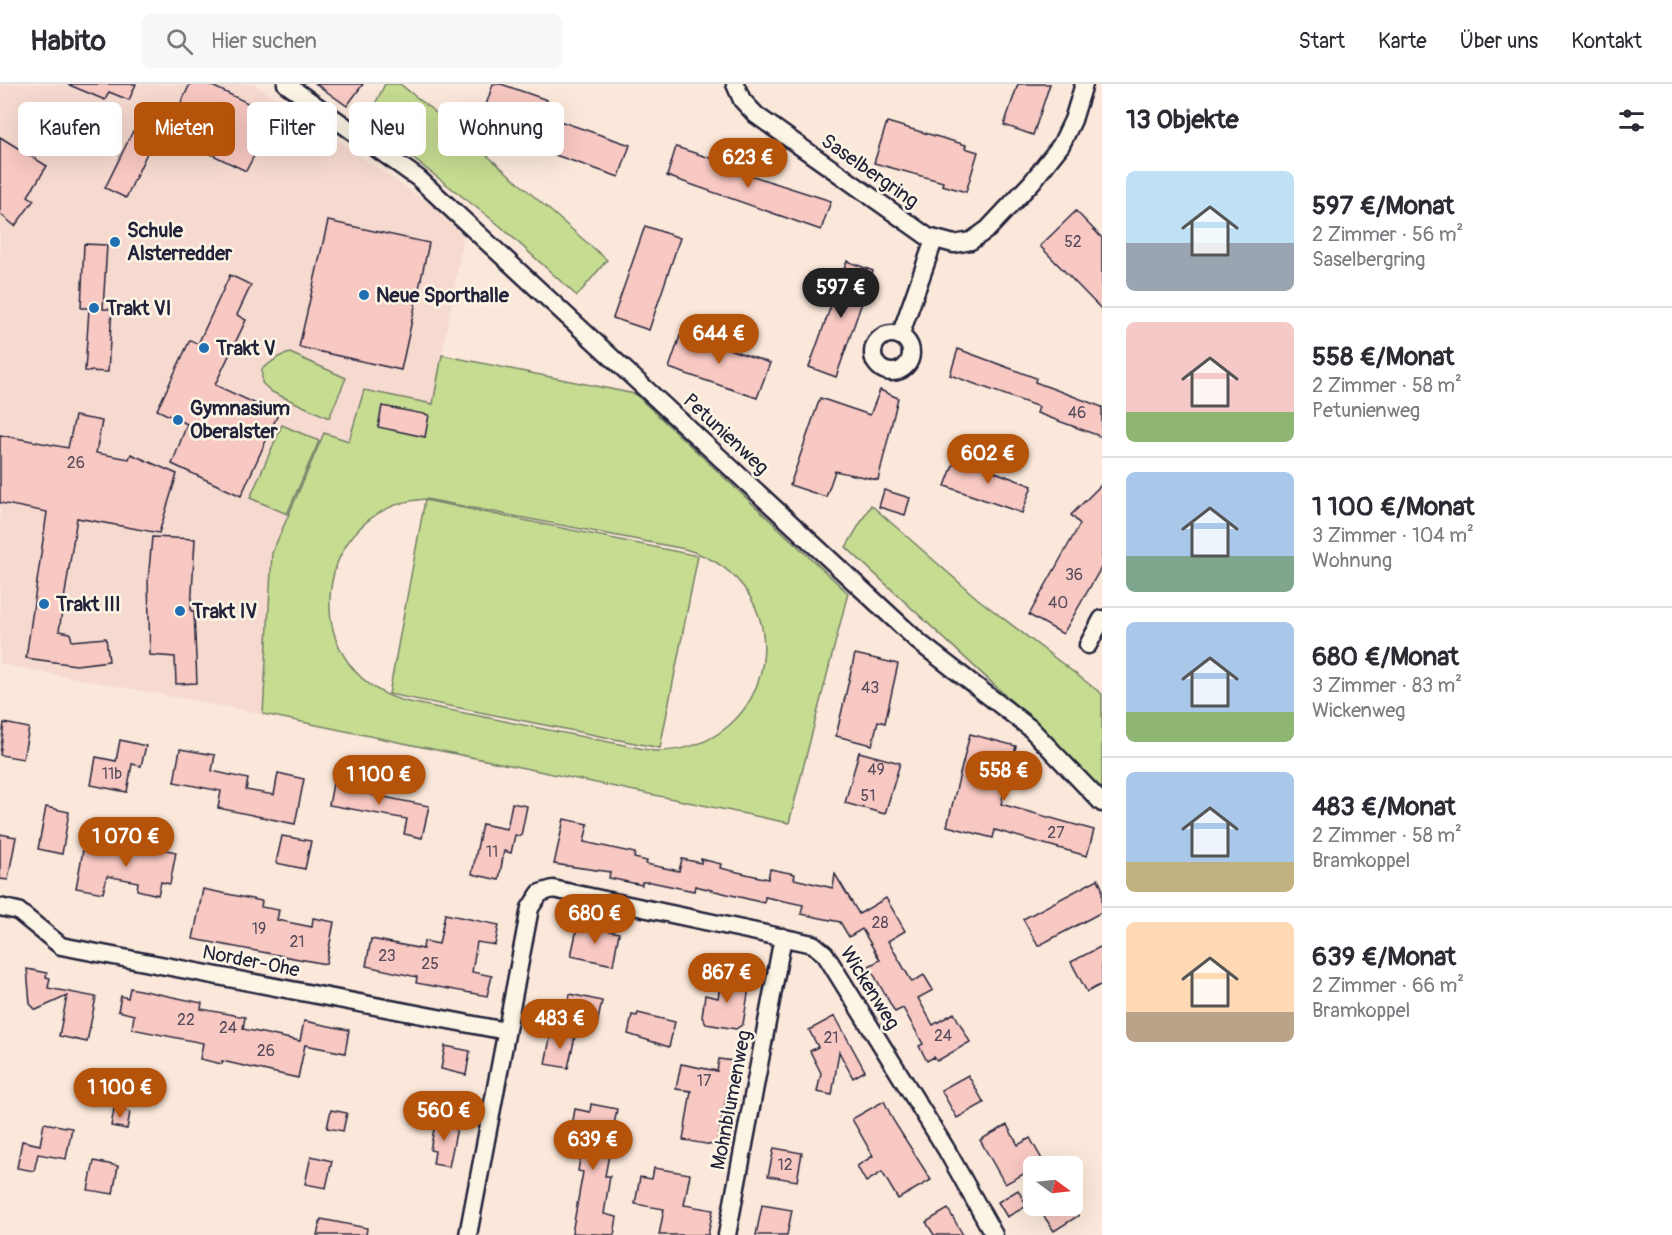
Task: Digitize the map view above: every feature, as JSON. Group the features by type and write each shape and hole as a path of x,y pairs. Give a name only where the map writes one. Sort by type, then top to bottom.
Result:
{"street":[{"name":"Petunienweg","path":"286,84 418,178 920,643 1030,728 1102,803"},
{"name":"Saselbergring","path":"735,84 742,100 756,115 934,240"},
{"path":"900,336 934,240 946,244 962,243 978,237 988,229 1044,168 1061,145 1073,120 1084,84"},
{"path":"1089,645 1102,619"},
{"name":"Wickenweg","path":"506,1031 530,908 540,893 553,889 813,944 825,954 946,1149 994,1235"},
{"name":"Norder-Ohe","path":"0,907 18,911 61,946 506,1031"},
{"name":"Mohnblumenweg","path":"727,1235 783,937"},
{"path":"468,1235 506,1031"}],"shaded area":[{"name":"Gymnasium Oberalster","path":"0,84 254,84 280,102 247,102 247,156 337,156 337,141 349,149 349,156 360,156 465,228 433,404 364,390 349,441 325,433 272,553 263,714 0,664"}],"green space":[{"path":"385,84 400,84 422,102 376,102"},
{"path":"426,105 438,115 438,156 488,156 607,260 577,296 499,225 410,156 426,156"},
{"path":"290,353 346,378 329,418 272,392 262,383 262,369 280,356"},
{"path":"442,355 635,394 848,593 789,823 263,714 272,553 324,433 349,441 364,390 433,404","holes":["426,499 685,549 724,568 749,596 762,629 762,664 751,697 729,725 697,744 654,751 404,701 368,683 345,657 332,625 331,591 340,558 359,529 388,508"]},
{"path":"282,425 319,441 287,514 250,498"},
{"path":"425,500 698,556 660,748 389,694"},
{"path":"871,505 978,599 1102,694 1102,792 1034,722 846,547"}],"building":[{"path":"67,84 136,84 129,100 109,92 105,100"},
{"path":"190,84 208,84 247,103 247,156 254,156 246,171 215,156 235,156 235,102 182,102"},
{"path":"316,84 363,84 347,106"},
{"path":"493,84 501,84 547,100 546,102 487,102"},
{"path":"1018,84 1050,84 1033,135 1004,125"},
{"path":"564,122 630,145 619,177 558,156 564,156"},
{"path":"887,122 966,145 965,148 978,152 966,192 942,185 943,182 874,163"},
{"path":"134,131 134,156 146,156 126,198 105,188"},
{"path":"0,137 18,148 18,156 31,156 47,166 28,196 34,200 15,226 0,214"},
{"path":"676,147 732,165 731,169 831,201 821,230 667,176"},
{"path":"1076,211 1102,238 1102,310 1040,246"},
{"name":"Neue Sporthalle","path":"328,221 429,243 401,370 299,347"},
{"path":"645,226 680,238 649,330 613,318"},
{"name":"Trakt VI","path":"84,244 107,245 103,309 112,309 108,372 85,371 89,308 81,308"},
{"path":"847,261 873,271 836,377 809,367"},
{"path":"230,275 251,285 237,315 246,320 215,385 278,414 241,496 172,464 187,424 157,410 190,340 198,344"},
{"path":"681,333 770,363 757,398 669,368"},
{"path":"958,349 1036,378 1035,382 1102,407 1102,437 1037,413 1039,407 950,375"},
{"path":"880,390 898,398 878,480 835,471 826,497 790,485 820,398 870,415"},
{"path":"382,406 429,415 425,437 378,427"},
{"path":"75,416 102,421 96,453 129,459 131,454 177,474 159,533 77,518 59,631 70,633 72,641 106,638 109,661 76,665 26,658 47,512 0,503 0,435 68,448"},
{"path":"956,457 1032,486 1022,513 945,486"},
{"path":"1102,484 1102,566 1063,634 1029,615 1080,524 1071,515"},
{"path":"884,490 910,498 905,515 879,507"},
{"path":"152,537 195,539 191,611 194,611 197,683 176,684 175,657 150,655 148,581"},
{"path":"855,654 898,664 885,723 878,721 872,745 836,736"},
{"path":"4,723 29,728 23,759 0,755"},
{"path":"970,734 1016,746 1001,804 1094,830 1087,856 995,830 993,838 947,826"},
{"path":"120,740 146,746 141,766 132,764 127,792 91,785 96,757 116,761"},
{"path":"180,749 215,755 212,771 248,779 246,790 274,795 278,773 304,779 295,824 218,808 221,791 174,782"},
{"path":"859,752 900,763 885,814 845,803"},
{"path":"334,778 361,783 359,792 429,806 422,838 404,834 407,819 329,805"},
{"path":"512,803 527,806 521,836 515,835 511,853 504,851 499,880 472,874 482,824 507,829"},
{"path":"46,807 69,812 62,854 38,849"},
{"path":"564,819 588,824 584,842 635,853 634,858 647,861 646,864 679,871 682,859 701,863 701,859 721,864 720,868 768,879 770,869 795,874 794,879 833,888 835,874 859,914 886,898 905,931 888,941 912,982 924,975 933,990 918,998 933,1025 954,1013 970,1042 937,1061 934,1057 927,1061 919,1046 923,1044 903,1008 895,1012 869,966 880,960 862,929 849,937 840,922 801,914 803,905 765,897 764,903 695,886 694,891 651,882 642,882 642,885 609,878 610,872 554,864"},
{"path":"0,834 16,837 8,880 0,879"},
{"path":"282,836 311,841 305,869 276,863"},
{"path":"135,843 176,852 170,884 161,882 158,895 137,890 138,882 107,876 103,893 76,888 84,845 132,855"},
{"path":"1098,879 1102,888 1102,912 1038,946 1023,919"},
{"path":"203,889 262,901 261,907 279,910 277,920 312,927 313,918 334,922 326,964 193,939"},
{"path":"445,914 499,925 495,945 477,942 472,972 492,976 487,996 416,983 417,977 366,966 371,939 423,949 424,941 439,944"},
{"path":"578,924 619,933 613,965 571,956"},
{"path":"1102,946 1102,984 1087,992 1071,962"},
{"path":"27,969 47,973 46,977 50,978 48,988 96,997 87,1042 59,1036 67,996 36,1010 30,1004"},
{"path":"722,976 750,982 743,1024 736,1029 706,1024 702,1017 705,995 718,998"},
{"path":"130,988 202,1003 201,1009 245,1017 243,1029 300,1041 304,1021 349,1030 345,1053 305,1045 298,1078 222,1061 222,1064 200,1059 203,1043 132,1029 134,1015 118,1011 121,996 128,998"},
{"path":"570,994 602,1001 597,1025 565,1019"},
{"path":"638,1013 675,1022 669,1047 628,1034 632,1015 637,1016"},
{"path":"835,1016 865,1071 853,1078 839,1052 832,1095 817,1092 821,1073 810,1051 818,1047 809,1030"},
{"path":"551,1033 575,1037 568,1068 545,1064"},
{"path":"445,1046 470,1051 466,1075 441,1069"},
{"path":"719,1059 733,1061 717,1146 683,1140 691,1091 676,1089 681,1064 717,1071"},
{"path":"968,1075 984,1103 957,1118 941,1090"},
{"path":"884,1101 893,1120 931,1180 898,1199 882,1172 866,1182 857,1166 873,1156 852,1119"},
{"path":"591,1104 617,1109 614,1125 606,1124 601,1154 609,1155 605,1176 610,1176 604,1214 617,1217 614,1235 572,1233 583,1172 578,1171 583,1139 570,1137 575,1109 590,1112"},
{"path":"114,1109 130,1112 127,1129 111,1126"},
{"path":"331,1110 347,1113 343,1131 327,1128"},
{"path":"436,1119 458,1123 449,1167 433,1164 435,1151 430,1150"},
{"path":"44,1123 72,1128 66,1159 38,1154 34,1171 17,1168 22,1141 40,1145"},
{"path":"1007,1125 1018,1145 1030,1138 1040,1156 1023,1156 1023,1174 1005,1184 980,1140"},
{"path":"774,1148 802,1153 797,1181 768,1176"},
{"path":"311,1156 332,1161 326,1188 305,1184"},
{"path":"94,1161 118,1166 113,1194 88,1190"},
{"path":"654,1168 690,1174 684,1205 713,1210 708,1235 659,1235 664,1209 635,1204 640,1177 652,1179"},
{"path":"1018,1190 1023,1199 1023,1208 1007,1217 998,1202"},
{"path":"762,1205 792,1210 787,1235 756,1235"},
{"path":"948,1209 963,1235 934,1235 926,1222"},
{"path":"1044,1216 1078,1216 1054,1231"},
{"path":"321,1219 367,1228 366,1235 317,1235"}],"place":[{"name":"Schule Alsterredder","path":"115,242"},
{"name":"Neue Sporthalle","path":"364,295"},
{"name":"Trakt VI","path":"94,308"},
{"name":"Trakt V","path":"204,348"},
{"name":"Gymnasium Oberalster","path":"178,420"},
{"name":"Trakt III","path":"44,604"},
{"name":"Trakt IV","path":"180,611"}]}
